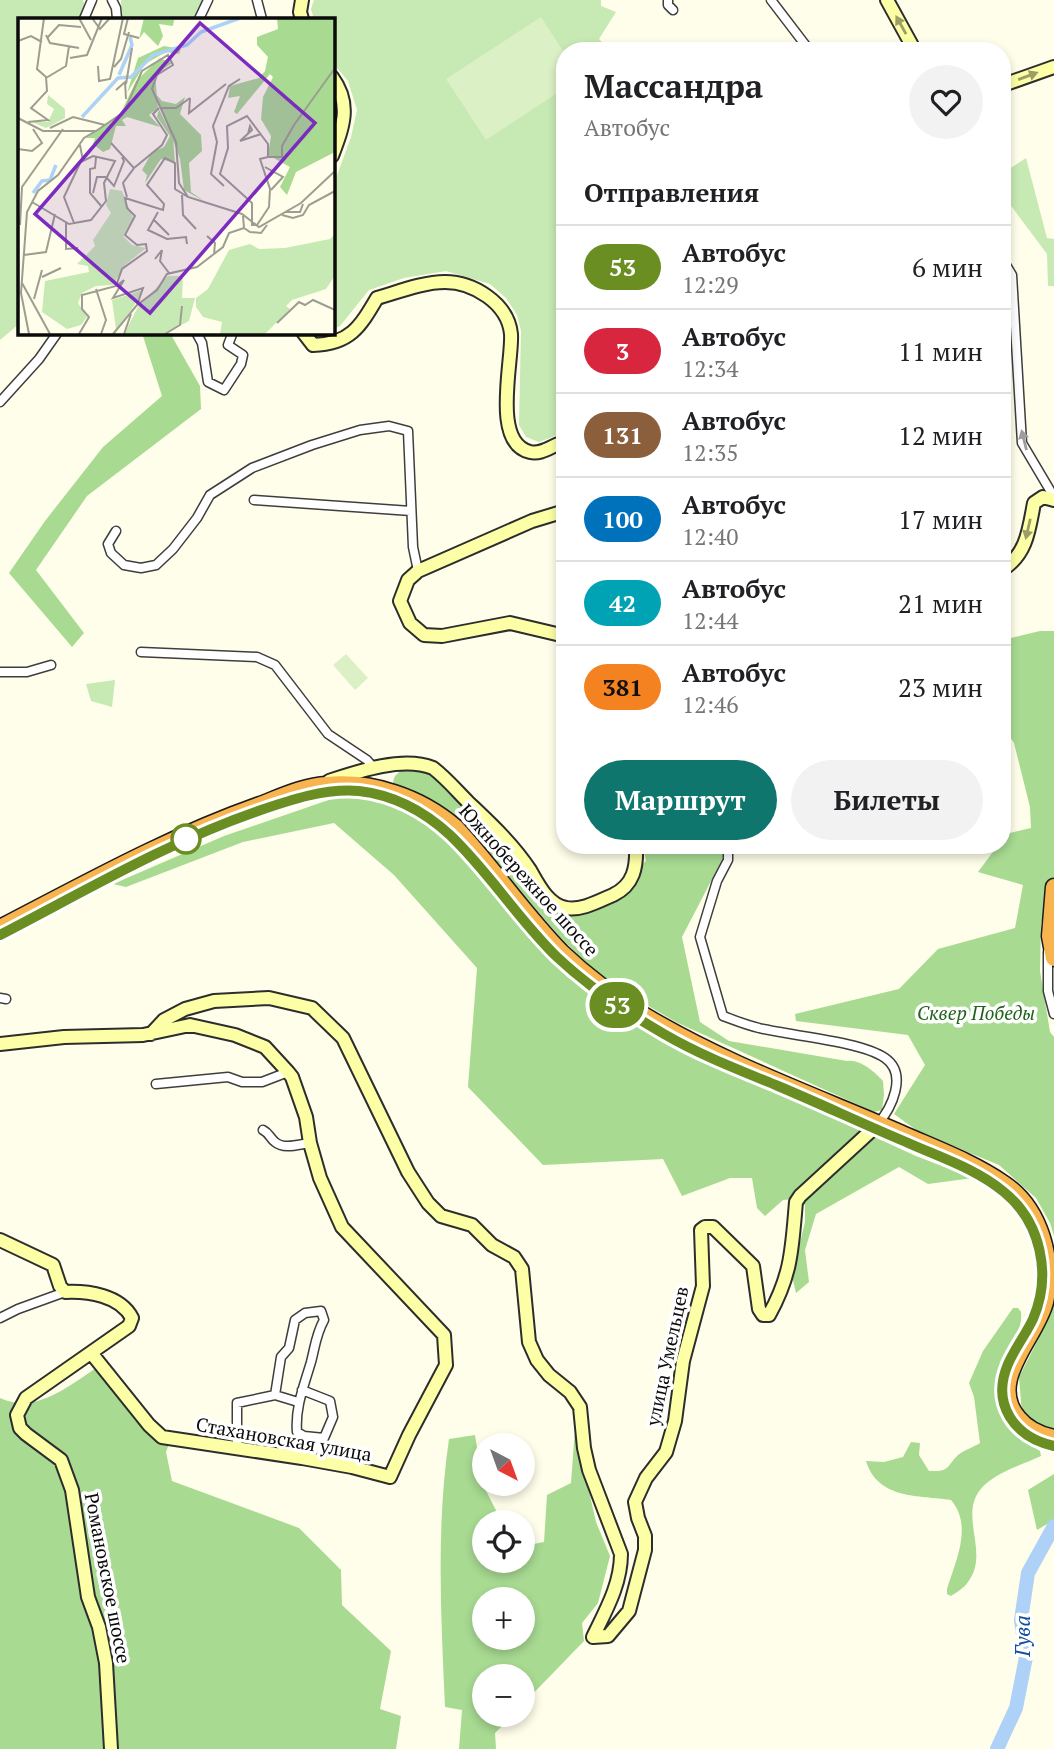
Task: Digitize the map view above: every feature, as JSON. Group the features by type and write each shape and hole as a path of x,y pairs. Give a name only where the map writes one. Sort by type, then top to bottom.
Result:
{"highway":[{"name":"Южнобережное шоссе","path":"0,928 184,835 226,817 320,785 392,792 421,803 455,827 561,951 607,990 643,1015 698,1045 955,1156 988,1173 1024,1203 1045,1245 1049,1282 1040,1319 1013,1366 1008,1388 1009,1403 1024,1425 1054,1438"},
{"name":"Южнобережное шоссе","path":"0,935 158,853 226,822 305,796 328,792 361,789 392,799 429,817 453,838 557,957 613,1002 694,1050 878,1123 982,1177 1004,1192 1029,1221 1039,1248 1042,1283 1034,1316 1004,1376 1004,1405 1016,1427 1027,1437 1054,1446"},
{"path":"1054,887 1050,936 1054,958"}],"main road":[{"path":"299,0 300,18"},
{"path":"887,0 910,42"},
{"path":"1011,82 1054,67"},
{"path":"334,79 339,85 346,108 334,151"},
{"path":"305,334 313,345 331,345 360,328 377,298 444,282 466,285 485,294 508,320 511,332 507,382 508,428 519,446 530,452 541,452 556,446"},
{"path":"1011,564 1022,551 1034,503 1043,497 1054,498"},
{"path":"556,514 532,521 418,571 408,580 400,601 410,623 417,632 424,635 442,636 510,623 556,634"},
{"path":"320,785 373,767 426,765 442,775 521,858 548,897 570,909 590,904 626,887 633,877 636,854"},
{"path":"392,792 385,784 384,777 395,766"},
{"path":"361,789 373,767"},
{"name":"улица Умельцев","path":"151,1034 156,1026 170,1016 214,1001 269,998 312,1009 344,1038 403,1161 428,1203 441,1216 472,1225 492,1245 514,1257 522,1269 529,1342 537,1360 570,1392 580,1407 589,1470 621,1554 621,1566 614,1592 593,1637 608,1636 629,1611 645,1549 645,1536 635,1502 646,1478 666,1452 675,1421 683,1361 703,1286 701,1230 713,1227 753,1266 759,1309 763,1315 769,1315 780,1296 790,1268 796,1202 805,1190 878,1123"},
{"name":"Стахановская улица","path":"0,1044 64,1037 151,1034 190,1025 235,1035 265,1047 292,1077 306,1117 320,1178 342,1227 440,1329 447,1346 446,1365 409,1434 390,1477 352,1467 162,1437 149,1425 92,1354"},
{"path":"0,1240 53,1265 60,1286 65,1292 82,1291 115,1301 131,1315 129,1326 92,1354"},
{"name":"Романовское шоссе","path":"92,1354 26,1398 17,1415 20,1428 61,1460 72,1490 88,1597 99,1627 106,1663 111,1749"}],"street":[{"path":"84,18 92,0"},
{"path":"112,0 117,18"},
{"path":"199,18 208,0"},
{"path":"257,0 262,18"},
{"path":"668,0 668,5 673,10"},
{"path":"771,0 803,42"},
{"path":"1011,273 1022,443 1054,498"},
{"path":"0,402 39,359 57,334"},
{"path":"197,334 202,343 208,382 224,390 241,364 243,355 228,345 232,334"},
{"path":"116,531 108,544 111,553 124,565 141,568 156,565 173,549 197,518 210,495 252,468 360,430 388,426 408,431 413,547 418,571"},
{"path":"254,500 411,511"},
{"path":"141,652 257,657 275,665 328,734 373,767"},
{"path":"0,672 27,672 51,665"},
{"path":"728,854 700,937 723,1016 758,1028 870,1050 887,1059 898,1080 878,1123"},
{"path":"1050,936 1048,980 1054,1014"},
{"path":"156,1084 228,1077 242,1082 262,1082 288,1072"},
{"path":"263,1129 275,1143 284,1146 310,1143"},
{"path":"0,1318 65,1292"},
{"path":"275,1395 281,1357 289,1348 295,1320 305,1313 321,1311 324,1320 317,1333 298,1402 297,1432 304,1436 324,1438 333,1417 330,1401 302,1390"},
{"path":"237,1447 237,1403 275,1395 298,1402"}],"green space":[{"path":"0,0 83,0 86,9 84,18 18,18 18,325 0,340"},
{"path":"121,0 204,0 195,18 122,18"},
{"path":"314,0 601,0 601,6 616,12 599,39 602,42 556,42 556,435 539,442 526,437 519,425 521,331 517,315 506,298 490,284 446,271 404,278 369,290 340,326 334,329 334,183 351,137 357,110 348,81 334,64 334,18 314,18 311,9"},
{"path":"541,17 557,42 556,94 486,140 446,79"},
{"path":"1026,158 1047,238 1054,239 1054,286 1048,286 1047,254 1011,206 1011,168"},
{"path":"142,334 171,334 200,386 201,409 87,496 36,570 84,633 72,647 9,573 45,521 103,447 162,396"},
{"name":"Сквер Победы","path":"1040,631 1054,631 1054,887 1041,923 1040,971 1050,1032 1054,1037 1054,1236 1036,1198 999,1165 919,1132 894,1114 925,1065 908,1035 796,1021 795,1014 899,989 938,949 1015,928 1023,885 978,872 991,854 1011,854 1011,833 1031,828 1030,807 1011,739 1011,638"},
{"path":"346,654 368,678 355,690 333,665"},
{"path":"115,680 112,707 91,701 86,684"},
{"path":"430,770 515,854 535,886 581,912 646,861 645,854 725,854 682,937 700,1022 729,1041 862,1064 883,1081 882,1110 874,1112 678,1023 624,992 588,965 560,937 451,812 439,804 393,785 396,774 401,771"},
{"path":"346,794 386,802 422,817 456,846 540,944 594,993 670,1043 916,1156 973,1178 928,1184 899,1167 816,1214 805,1250 809,1282 796,1293 792,1276 805,1222 805,1205 793,1199 783,1200 765,1216 757,1208 752,1178 730,1178 682,1196 663,1159 543,1165 468,1087 477,968 394,875 334,823 243,842 126,887 113,884 224,836"},
{"path":"1054,1294 1054,1429 1041,1427 1022,1414 1019,1377 1047,1322"},
{"path":"1013,1308 1018,1308 1021,1312 1021,1319 1004,1362 1000,1389 1002,1402 1011,1425 1029,1444 1040,1451 1041,1456 1000,1474 980,1490 972,1512 976,1547 974,1571 966,1584 951,1596 947,1594 947,1589 962,1532 958,1510 951,1500 913,1496 890,1489 872,1474 866,1461 884,1462 903,1457 911,1442 920,1443 919,1455 929,1471 941,1471 960,1453 980,1443 974,1397 969,1383 983,1351"},
{"path":"99,1366 151,1436 169,1444 166,1452 172,1481 299,1528 341,1570 342,1605 391,1651 380,1709 401,1716 396,1749 0,1749 0,1398 27,1403 52,1396"},
{"path":"575,1429 596,1522 610,1556 598,1603 582,1623 584,1641 535,1692 535,1664 472,1664 472,1727 501,1727 495,1733 496,1749 459,1749 462,1710 445,1707 442,1640 442,1505 449,1439 472,1435 472,1496 489,1496 496,1510 472,1510 472,1573 535,1573 535,1544 544,1542 547,1495 571,1483"},
{"path":"1054,1474 1054,1520 1037,1530 1028,1490"}],"waterway":[{"name":"Гува","path":"997,1749 1016,1708 1026,1657 1021,1620 1028,1573 1054,1526"}],"bus line":[{"name":"53","path":"0,935 188,838 276,804 328,792 359,791 412,807 429,817 453,838 557,957 622,1008 694,1050 968,1169 1004,1192 1021,1209 1036,1237 1042,1263 1042,1283 1034,1316 1004,1376 1004,1405 1016,1427 1027,1437 1054,1446"}]}
